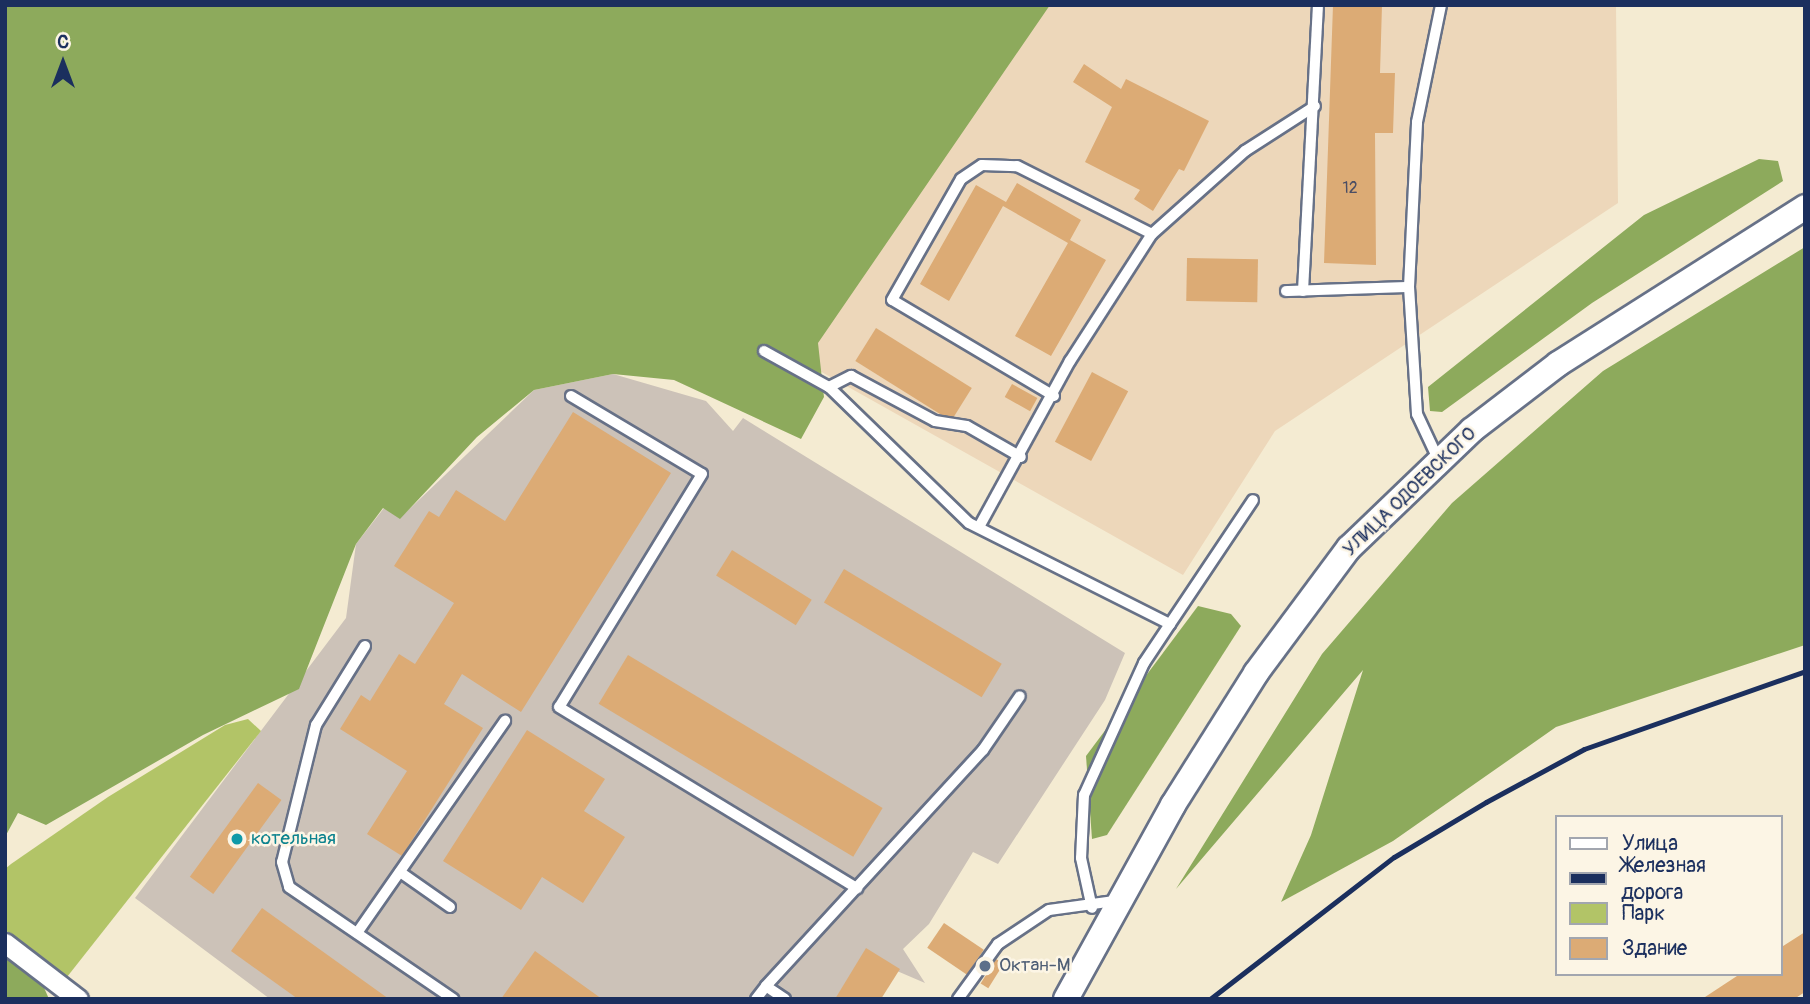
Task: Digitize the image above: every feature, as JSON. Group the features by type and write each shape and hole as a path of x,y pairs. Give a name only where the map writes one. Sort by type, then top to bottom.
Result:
{"street":[{"name":"УЛИЦА ОДОЕВСКОГО","path":"1066,999 1118,900 1180,794 1307,601 1349,548 1439,461 1558,364 1649,300 1805,207"},
{"path":"5,943 78,999"}],"lane":[{"path":"1303,291 1315,106 1318,5"},
{"path":"1439,461 1417,414 1409,287 1417,122 1441,5"},
{"path":"978,527 1152,234 1245,150 1315,106"},
{"path":"1054,396 892,300 961,179 982,165 1017,166 1152,234"},
{"path":"1286,291 1409,287"},
{"path":"764,351 830,387 978,527 1161,614 1170,624"},
{"path":"830,387 851,376 935,421 967,426 1021,457"},
{"path":"571,396 702,474 558,707 857,888"},
{"path":"1092,908 1081,858 1084,795 1144,663 1253,500"},
{"path":"365,646 316,725 282,862 289,887 453,999"},
{"path":"756,999 765,986 983,750 1020,696"},
{"path":"357,933 505,721"},
{"path":"400,872 450,907"},
{"path":"958,999 998,943 1049,910 1092,908 1118,900"},
{"path":"765,986 785,999"}],"shaded area":[{"path":"1032,5 1616,5 1618,203 1275,431 1183,575 802,361"},
{"path":"613,374 706,401 733,431 743,418 1125,653 1105,700 998,864 973,852 929,924 903,949 925,983 897,971 880,999 270,999 135,898 346,618 356,544 384,508 400,518 534,390"}],"green space":[{"path":"5,5 1050,5 818,343 824,397 801,439 674,380 613,374 534,390 477,437 400,519 383,508 356,544 299,689 203,735 46,825 18,813 5,837"},
{"path":"1759,159 1778,161 1783,181 1592,303 1442,412 1430,411 1428,387 1644,215"},
{"path":"1805,247 1805,645 1556,727 1393,841 1281,902 1311,835 1363,670 1176,889 1322,654 1452,503 1603,371"},
{"path":"1198,606 1231,614 1241,626 1107,835 1092,839 1086,756"},
{"path":"248,719 261,731 67,977 5,930 5,869 108,797 225,725"},
{"path":"5,953 42,983 49,999 5,999"}],"building":[{"path":"1333,5 1382,5 1380,73 1395,73 1393,133 1375,133 1376,265 1324,263"},
{"path":"1084,64 1121,89 1126,79 1209,121 1184,171 1179,169 1153,211 1134,199 1140,190 1085,162 1112,107 1073,82"},
{"path":"1017,183 1081,220 1070,240 1106,260 1051,356 1015,336 1068,243 1003,206 949,301 920,284 976,185 1006,202"},
{"path":"1187,258 1258,259 1257,302 1186,301"},
{"path":"876,328 972,388 951,421 855,361"},
{"path":"1092,372 1128,391 1091,461 1055,442"},
{"path":"1012,384 1037,398 1030,411 1005,397"},
{"path":"573,412 671,473 521,712 462,674 444,704 483,728 402,856 367,834 407,771 340,729 361,695 370,701 399,654 415,664 454,603 394,566 429,511 439,517 456,490 505,521"},
{"path":"732,550 812,600 796,625 716,575"},
{"path":"844,569 1002,664 982,697 824,602"},
{"path":"628,655 883,808 853,857 599,704"},
{"path":"527,730 605,779 584,811 625,837 583,903 542,877 521,910 443,861"},
{"name":"котельная","path":"258,783 281,800 213,894 190,877"},
{"path":"262,908 389,999 298,999 231,951"},
{"path":"944,923 984,950 967,975 927,948"},
{"path":"1805,932 1805,992 1794,999 1702,999 1737,976 1782,976 1782,947"},
{"path":"866,948 900,969 881,999 835,999"},
{"path":"535,951 602,999 501,999"},
{"path":"996,959 1004,964 988,988 981,984"}],"railway":[{"path":"1210,999 1394,857 1486,802 1584,749 1805,671"}],"place":[{"name":"котельная","path":"237,839"},
{"name":"Октан-М","path":"985,966"}]}
